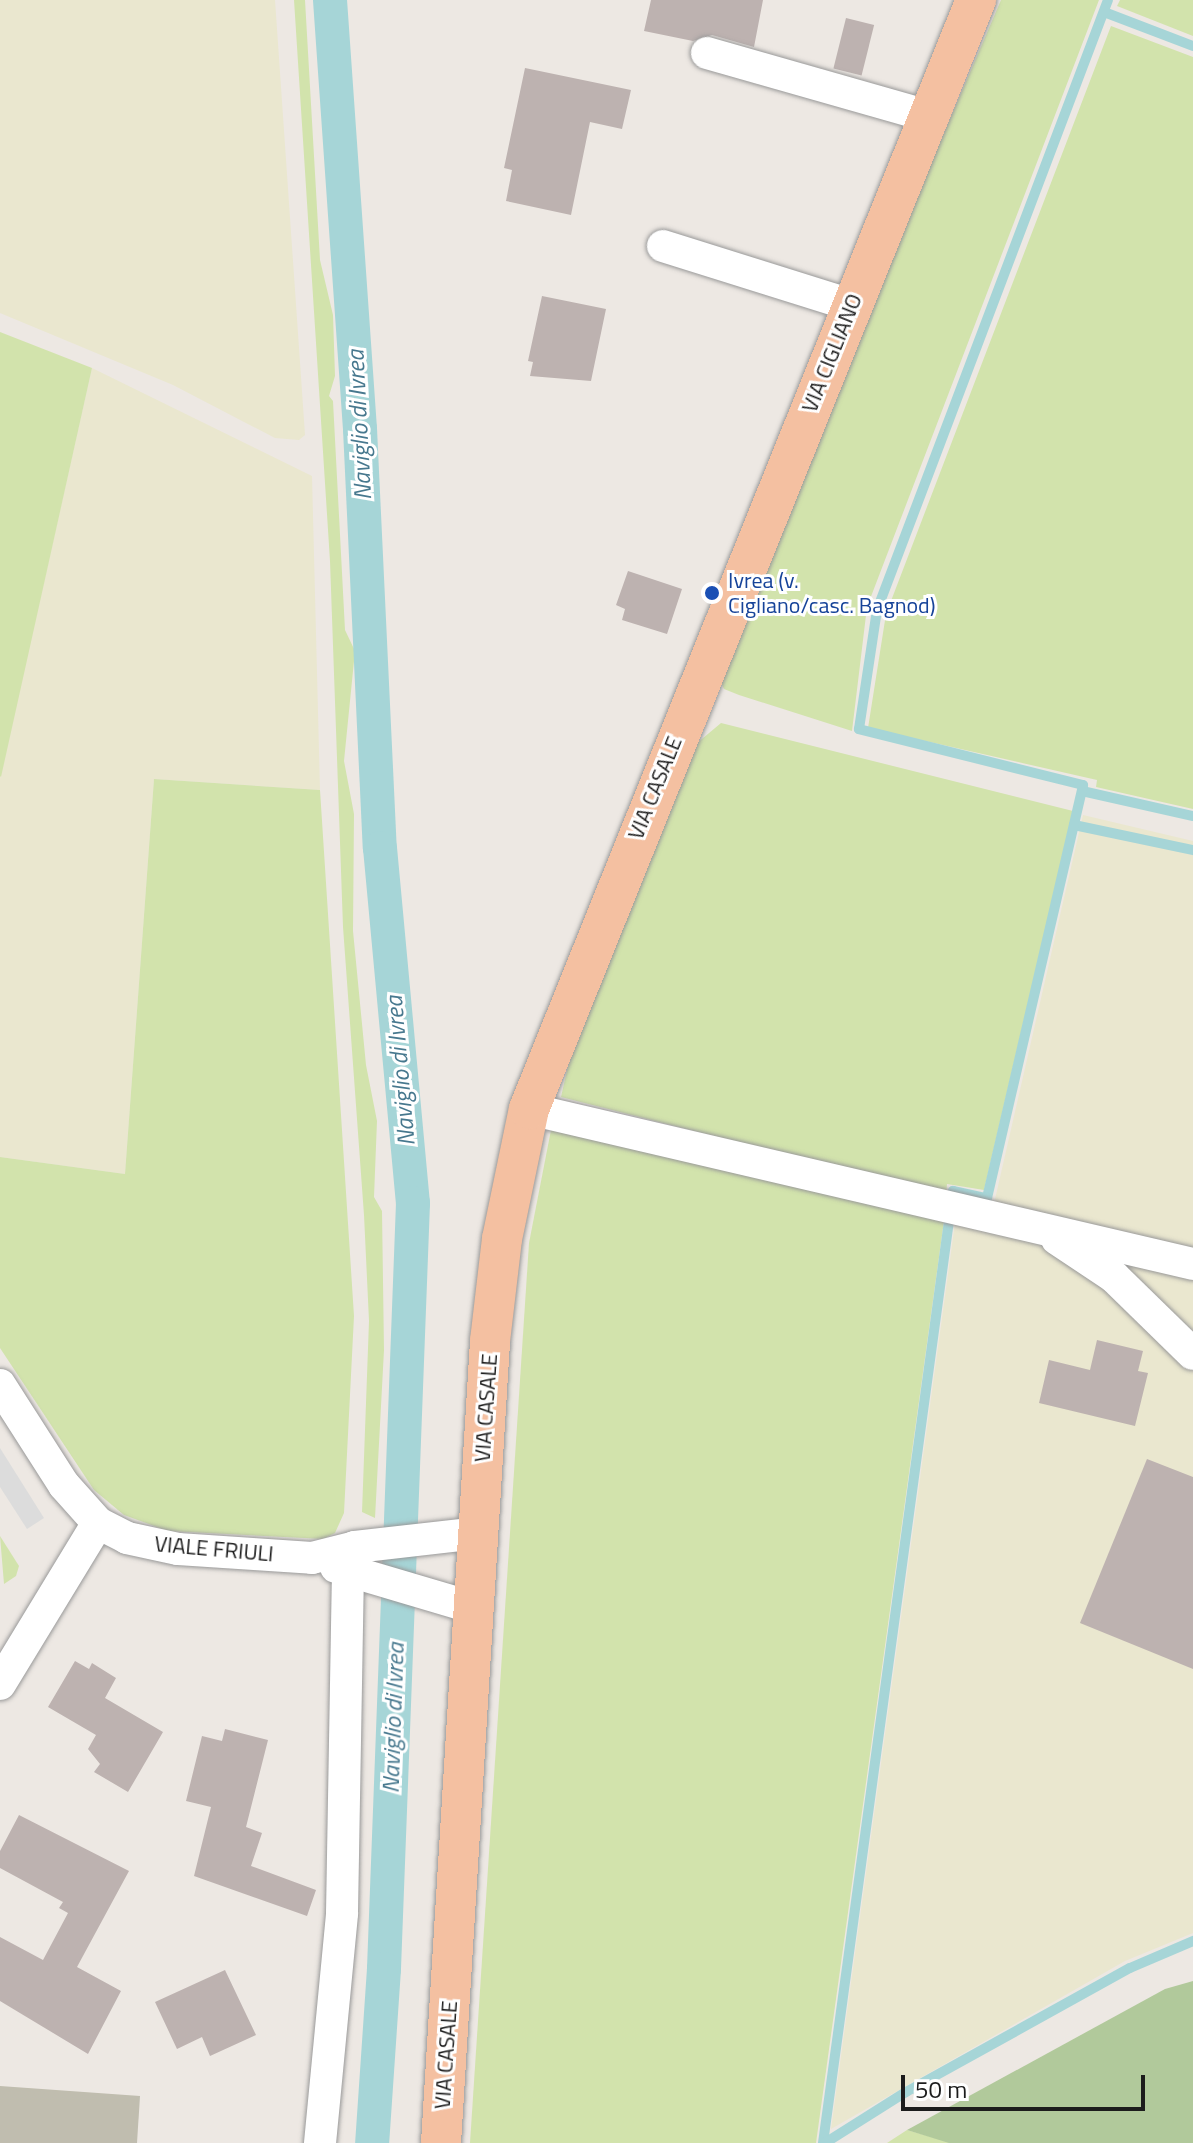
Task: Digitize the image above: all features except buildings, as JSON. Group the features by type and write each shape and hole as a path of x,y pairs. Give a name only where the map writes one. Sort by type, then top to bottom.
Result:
{"main road":[{"name":"VIA CIGLIANO","path":"688,706 976,0"},
{"name":"VIA CASALE","path":"441,2143 477,1533 502,1239 529,1109 688,706"}],"street":[{"path":"707,53 928,116"},
{"path":"663,246 851,305"},
{"path":"529,1109 1193,1264"},
{"path":"1041,1228 1114,1277 1193,1354"},
{"name":"VIALE FRIULI","path":"0,1385 64,1485 98,1523 153,1545 355,1561 474,1608"},
{"path":"0,1684 98,1523"},
{"name":"VIALE FRIULI","path":"355,1561 438,1537 477,1533"},
{"path":"320,2143 341,1924 348,1585 355,1561"}],"shaded area":[{"path":"0,0 275,0 305,435 299,440 275,438 173,385 0,313"},
{"path":"92,368 312,476 320,790 154,779 125,1174 0,1157 0,777"},
{"path":"1083,815 1193,841 1193,1933 1125,1961 831,2129 958,1201 993,1208"},
{"path":"0,1448 44,1518 27,1529 0,1487"},
{"path":"0,2086 140,2096 137,2143 0,2143"}],"green space":[{"path":"294,0 305,0 320,260 333,315 335,376 329,396 333,401 345,630 355,651 344,761 354,814 353,931 366,1065 377,1121 374,1197 382,1211 384,1350 375,1518 362,1512 369,1321 343,927 330,561"},
{"path":"1001,0 1099,0 867,607 852,731 724,689 718,676 812,441"},
{"path":"1120,0 1193,0 1193,36 1117,6"},
{"path":"1111,26 1193,57 1193,809 1096,787 1097,780 868,728 886,614"},
{"path":"0,332 92,368 1,777 0,776"},
{"path":"721,723 1073,811 984,1190 947,1184 946,1195 561,1097 568,1066 690,749"},
{"path":"154,779 320,790 354,1316 344,1513 335,1533 323,1539 168,1531 124,1515 94,1490 0,1348 0,1157 125,1174"},
{"path":"551,1130 944,1221 816,2143 470,2143 529,1243"},
{"path":"0,1536 19,1566 16,1576 4,1584"},
{"path":"1193,1981 1193,2143 949,2143 907,2130 1165,1989"},
{"path":"907,2130 949,2142 949,2143 887,2143"}],"waterway":[{"name":"Naviglio di Ivrea","path":"330,0 360,429 380,848 413,1203 384,1969 372,2143"},
{"path":"823,2143 953,1191 987,1198 1083,785 859,729 877,610 1108,0"},
{"path":"1104,12 1193,46"},
{"path":"1082,791 1193,816"},
{"path":"1074,825 1193,850"},
{"path":"825,2143 906,2092 1130,1968 1193,1941"}],"place":[{"name":"Ivrea (v. Cigliano/casc. Bagnod)","path":"712,593"}]}
